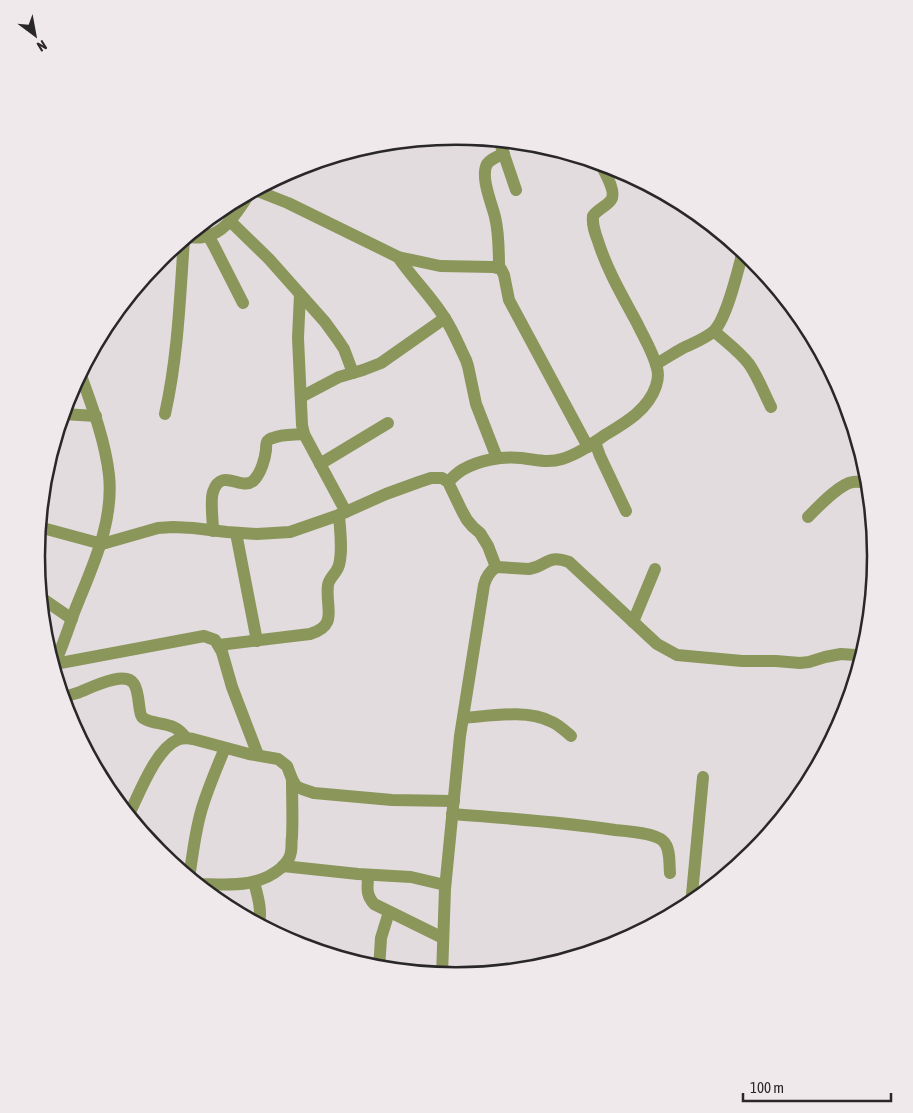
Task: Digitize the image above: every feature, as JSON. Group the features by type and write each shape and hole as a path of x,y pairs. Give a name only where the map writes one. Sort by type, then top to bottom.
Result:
{"street":[{"path":"502,148 516,190"},
{"path":"498,268 499,253 496,219 489,200 485,176 486,168 491,160 504,154"},
{"path":"448,482 462,470 497,458 551,461 563,459 591,445 627,422 651,398 658,379 656,364 650,347 603,256 594,227 593,216 596,211 611,200 613,194 605,173"},
{"path":"263,193 288,203 398,257 440,266 476,266 501,269 509,300 591,445 600,456 626,510"},
{"path":"197,237 211,235 223,228 240,206"},
{"path":"230,221 269,259 325,322 347,356 353,373"},
{"path":"211,235 210,238 243,303"},
{"path":"165,414 172,384 185,247"},
{"path":"398,257 445,318 468,366 476,404 497,458"},
{"path":"656,364 714,331 724,313 740,259"},
{"path":"218,645 310,634 320,631 328,622 328,583 336,572 340,558 343,513 304,434 302,425 298,338 300,294"},
{"path":"301,397 339,377 381,363 445,318"},
{"path":"714,331 742,356 750,366 771,407"},
{"path":"57,656 102,544 109,510 109,477 105,452 96,416 83,382"},
{"path":"70,414 96,416"},
{"path":"320,464 388,424"},
{"path":"213,531 212,492 220,481 225,479 245,484 251,482 260,468 266,451 266,442 282,436 304,434"},
{"path":"46,529 102,544 158,528 186,527 257,534 290,532 431,478 442,478 448,482 462,511 488,546 496,566"},
{"path":"808,518 842,487 855,481 861,482"},
{"path":"236,533 257,641"},
{"path":"442,967 445,885 460,736 484,585 490,571 496,566 529,569 552,559 569,562 657,644 677,655 738,661 809,662 841,654 856,655"},
{"path":"633,622 655,569"},
{"path":"48,602 72,619"},
{"path":"59,664 204,636 215,640 258,755"},
{"path":"69,695 108,681 126,678 136,686 140,714 143,718 176,727 186,738"},
{"path":"463,718 531,715 552,722 571,736"},
{"path":"131,809 144,782 160,756 178,740 193,739 283,761 290,771 292,779 291,853 286,863 266,878 254,882 207,884"},
{"path":"190,870 203,805 225,748"},
{"path":"693,893 703,777"},
{"path":"292,779 296,786 314,793 392,800 454,800"},
{"path":"452,814 549,821 654,836 662,839 666,844 670,873"},
{"path":"283,866 368,875 411,877 445,885"},
{"path":"368,875 367,893 374,904 443,938"},
{"path":"254,882 260,918"},
{"path":"380,961 381,938 389,912"}]}
